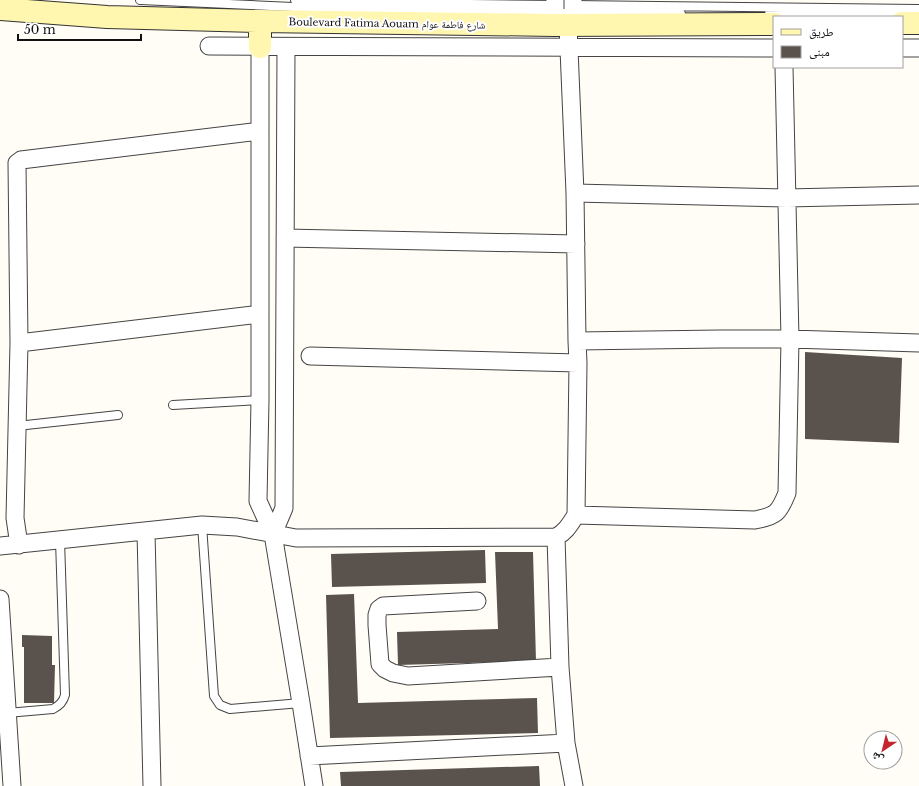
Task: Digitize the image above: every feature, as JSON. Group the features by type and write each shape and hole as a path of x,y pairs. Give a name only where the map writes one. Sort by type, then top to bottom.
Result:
{"main road":[{"name":"Boulevard Fatima Aouam شارع فاطمة عوام","path":"0,9 107,17 260,21 564,12 773,24"},
{"path":"260,21 260,46"},
{"path":"903,23 919,23"}],"street":[{"path":"0,546 202,525 237,527 296,538 556,537 562,534 568,528 576,515 578,363 575,193 568,47 564,12"},
{"path":"209,46 773,48"},
{"path":"260,46 260,400 258,501 273,534 314,786"},
{"path":"273,534 284,508 286,47"},
{"path":"903,48 919,48"},
{"path":"576,515 755,520 768,517 776,513 782,506 787,493 790,339 784,68"},
{"path":"19,545 15,518 19,343 17,163 21,160 260,131"},
{"path":"575,193 787,198 919,195"},
{"path":"285,238 576,244"},
{"path":"19,343 260,314"},
{"path":"577,341 790,339 919,343"},
{"path":"310,356 578,363"},
{"path":"146,532 152,786"},
{"path":"556,537 560,667 566,743 574,786"},
{"path":"0,599 12,786"},
{"path":"477,601 383,606 379,608 376,625 380,664 385,670 408,676 560,667"},
{"path":"309,756 566,743"}],"lane":[{"path":"140,0 383,11 919,15"},
{"path":"295,0 564,12 919,9"},
{"path":"173,405 260,400"},
{"path":"17,426 118,415"},
{"path":"202,525 214,696 220,705 230,709 301,703"},
{"path":"7,713 53,709 63,702 65,695 60,540"}],"building":[{"path":"805,352 902,358 899,443 805,439"},
{"path":"485,550 486,583 332,587 331,554"},
{"path":"495,552 533,552 536,661 398,665 397,632 498,629"},
{"path":"354,594 358,703 537,698 538,733 330,738 326,595"},
{"path":"22,635 52,636 52,665 55,665 54,703 24,703 24,647 22,647"},
{"path":"539,766 540,786 341,786 340,772"}]}
